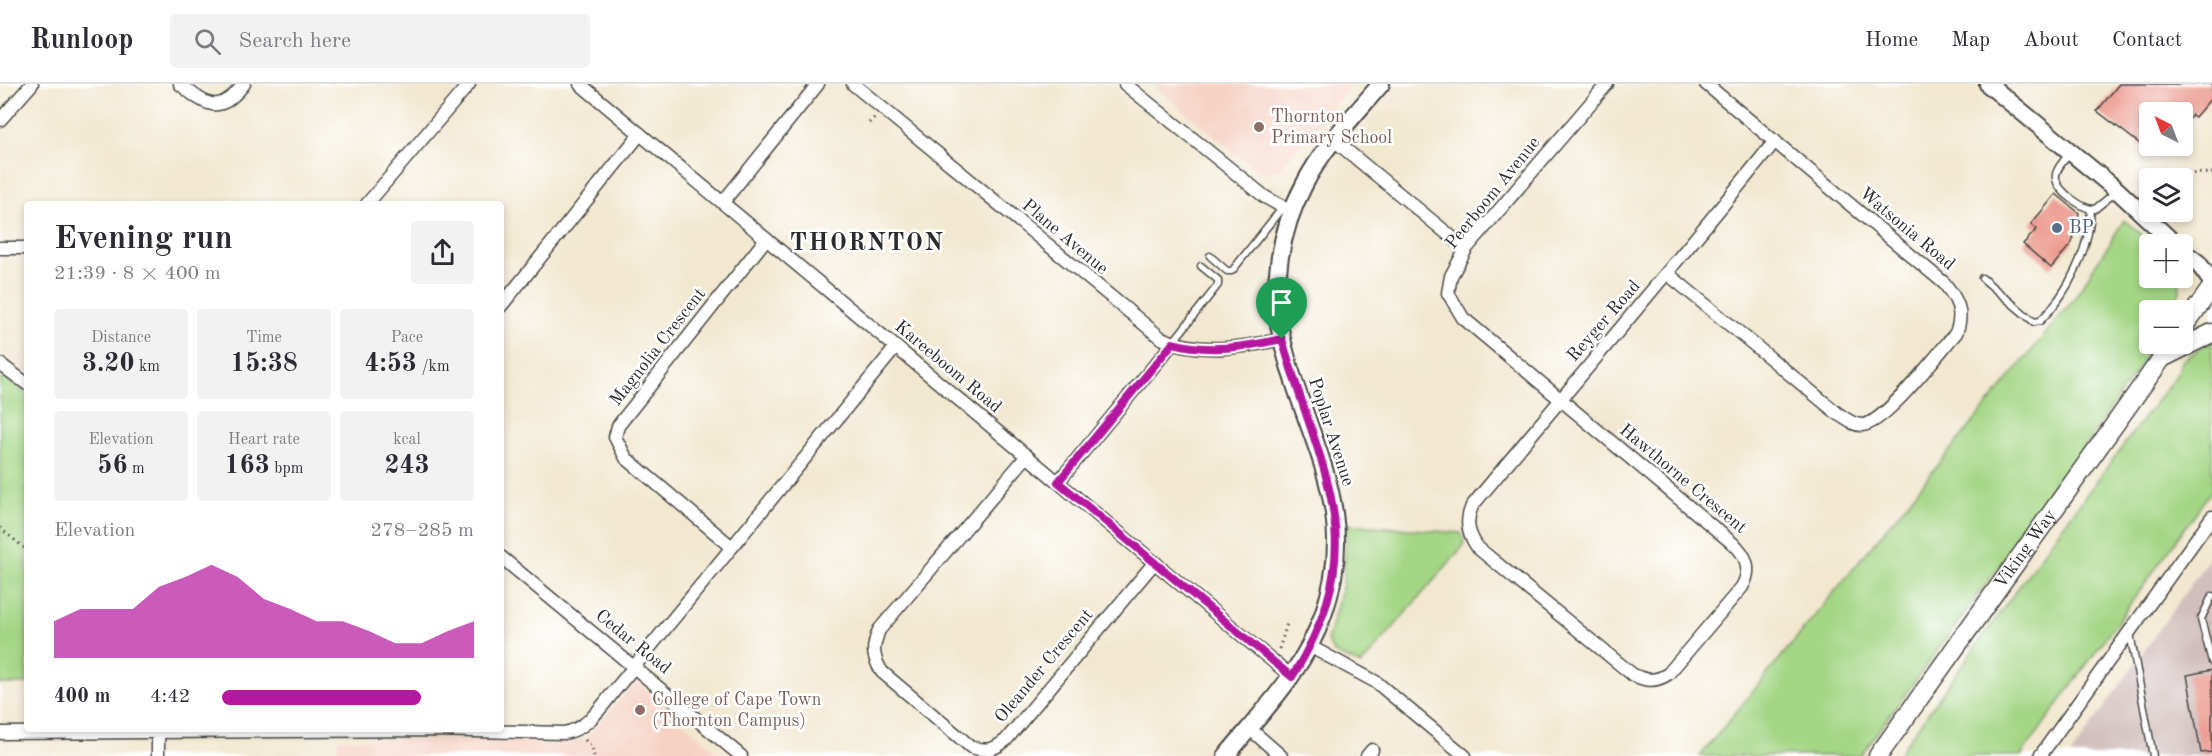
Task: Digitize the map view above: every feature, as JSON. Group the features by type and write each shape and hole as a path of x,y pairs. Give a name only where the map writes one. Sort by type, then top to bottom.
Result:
{"main road":[{"path":"2193,314 2212,287"},
{"path":"2193,341 2212,333"},
{"name":"Viking Way","path":"1878,756 2165,354"}],"street":[{"path":"0,120 32,84"},
{"path":"180,84 207,104 218,105 232,99 244,84"},
{"path":"370,201 469,84"},
{"name":"Kareeboom Road","path":"580,84 1292,677"},
{"path":"723,202 818,84"},
{"name":"Plane Avenue","path":"853,84 1150,331 1173,343 1206,349 1256,345 1282,339"},
{"path":"1125,84 1267,198 1287,210"},
{"name":"Poplar Avenue","path":"1226,756 1292,677 1311,647 1331,587 1335,565 1336,522 1328,477 1282,339 1278,308 1279,262 1287,210 1334,140 1381,84"},
{"name":"Peerboom Avenue","path":"1560,400 1463,318 1454,307 1448,293 1450,276 1466,249 1607,84"},
{"name":"Watsonia Road","path":"1668,274 1837,413 1850,422 1863,425 1878,420 1890,408 1956,333 1961,321 1960,307 1944,283 1706,84"},
{"path":"1988,84 2118,191 2164,234"},
{"path":"504,302 640,134"},
{"path":"1334,140 1466,249"},
{"name":"Reyger Road","path":"1468,527 1467,515 1472,506 1668,274 1776,141"},
{"name":"Magnolia Crescent","path":"732,547 626,458 615,437 618,426 766,239"},
{"path":"0,248 24,248"},
{"path":"2205,263 2212,282"},
{"path":"1058,482 1173,343"},
{"path":"504,731 564,733 576,730 590,719 896,347"},
{"path":"0,364 24,382"},
{"name":"Hawthorne Crescent","path":"1468,527 1478,548 1633,675 1647,681 1659,680 1668,674 1742,587 1748,567 1737,547 1560,400"},
{"name":"Oleander Crescent","path":"1027,456 879,630 873,646 874,658 882,672 972,747 983,750 995,749 1006,740 1155,562"},
{"path":"2040,756 2212,517"},
{"name":"Cedar Road","path":"504,559 741,756"},
{"path":"1311,647 1376,682 1465,756"},
{"path":"1249,728 1281,756"},
{"path":"0,733 79,732"},
{"path":"158,732 158,756"}],"lane":[{"path":"2070,152 2055,178 2061,188 2083,207 2091,209 2118,191"},
{"path":"1982,278 2034,322 2040,321 2069,281 2089,233 2091,209"},
{"path":"1210,256 1227,271 1232,271 1287,210"},
{"path":"1173,343 1218,285 1218,280 1201,266"},
{"path":"2212,596 2201,619 2212,662"},
{"path":"2130,632 2153,756"}],"path":[{"path":"2193,174 2212,173"},
{"path":"0,528 24,548"},
{"path":"1277,654 1287,624"},
{"path":"576,730 592,747 594,756"}],"shaded area":[{"name":"Thornton Primary School","path":"1152,84 1351,84 1279,170 1258,172"},
{"path":"2212,554 2212,756 2070,756"},
{"name":"College of Cape Town (Thornton Campus)","path":"636,681 721,756 338,756 338,739 585,740"}],"green space":[{"path":"2124,220 2142,234 2139,234 2139,288 2180,288 2177,300 2139,300 2139,354 2147,354 2065,477 1860,756 1700,756 2074,299"},
{"path":"2212,340 2212,490 2021,756 1897,756 2056,535 2177,374 2183,360"},
{"path":"5,378 24,392 24,684 0,684 0,380"},
{"path":"1347,524 1461,533 1465,544 1361,665 1334,653 1327,641 1343,584"}],"building":[{"path":"2119,84 2212,84 2212,97 2195,117 2193,116 2193,102 2139,102 2139,143 2097,111"},
{"path":"2056,194 2079,213 2072,243 2051,268 2023,244 2037,229 2031,224"},
{"path":"2212,670 2212,752 2201,753 2187,675"}],"place":[{"name":"Thornton Primary School","path":"1259,127"},
{"name":"BP","path":"2057,228"},
{"name":"College of Cape Town (Thornton Campus)","path":"640,710"}],"district":[{"name":"THORNTON","path":"867,244"}],"route":[{"path":"1282,339 1291,372 1328,477 1333,498 1337,543 1331,587 1324,613 1311,647 1292,677 1058,482 1173,343 1206,349 1256,345 1282,339"}]}
